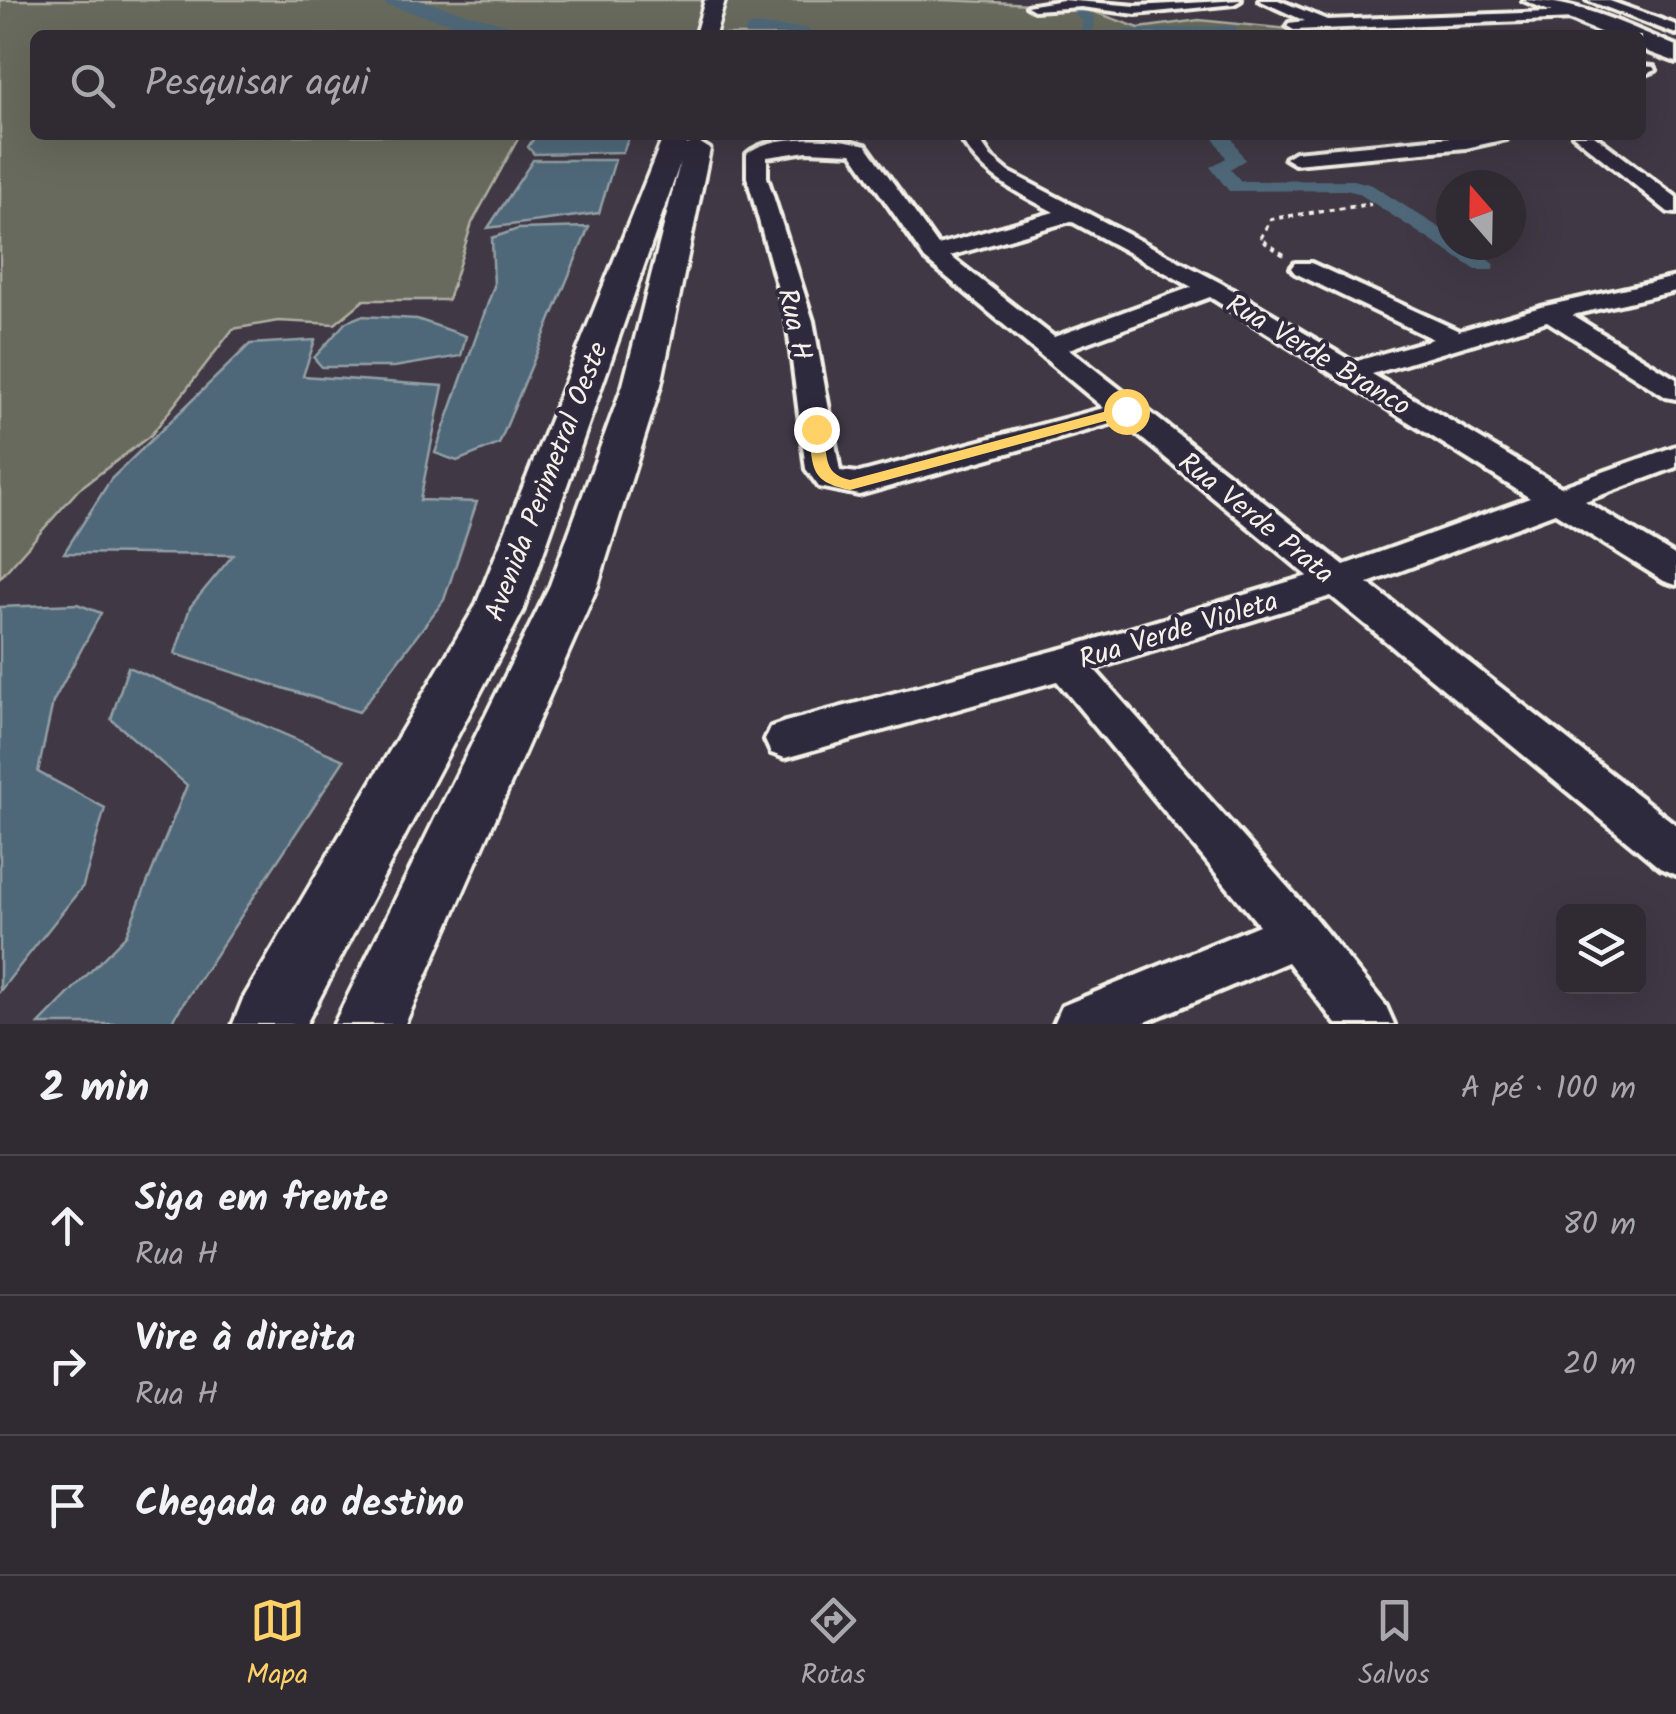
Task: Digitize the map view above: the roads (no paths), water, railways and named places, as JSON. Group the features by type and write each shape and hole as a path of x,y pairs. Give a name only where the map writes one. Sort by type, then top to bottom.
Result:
{"main road":[{"path":"706,30 715,0"},
{"path":"725,30 732,0"},
{"path":"1534,0 1585,7 1623,30"},
{"path":"1646,43 1676,55"},
{"name":"Avenida Perimetral Oeste","path":"268,1024 498,611 675,140"},
{"name":"Avenida Perimetral Oeste","path":"370,1024 574,585 642,385 700,140"}],"street":[{"path":"1034,6 1081,2 1136,10 1234,0"},
{"path":"1266,0 1326,24"},
{"path":"1294,26 1477,18 1585,7 1661,8"},
{"path":"1615,8 1676,30"},
{"path":"1477,18 1499,30"},
{"path":"1646,40 1676,42"},
{"name":"Rua Verde Branco","path":"970,140 984,161 1002,176 1212,288 1676,572"},
{"path":"1296,158 1475,140"},
{"path":"1589,140 1676,207"},
{"name":"Rua H","path":"864,156 851,146 836,145 768,149 756,156 757,178 774,242 800,321 820,469 830,480 859,484 1126,411"},
{"name":"Rua Verde Prata","path":"864,156 932,254 1676,853"},
{"path":"932,254 1072,214"},
{"path":"1302,268 1456,338"},
{"path":"1349,372 1550,312 1676,284"},
{"path":"1046,348 1212,288"},
{"path":"1550,312 1676,391"},
{"name":"Rua Verde Violeta","path":"786,740 1065,663 1336,581 1676,456"},
{"path":"1065,663 1297,934 1368,1024"},
{"path":"1080,1024 1297,934"}],"water":[{"path":"533,140 628,140 623,152 534,154 528,147"},
{"path":"533,160 615,160 599,213 488,228"},
{"path":"589,227 499,444 457,461 435,453 494,286 492,238 518,229"},
{"path":"361,316 417,319 466,336 461,356 394,367 322,367 314,358 346,322"},
{"path":"315,340 303,376 443,386 420,500 477,502 444,600 359,712 175,654 190,607 233,555 64,553 111,479 250,344"},
{"path":"77,604 101,613 53,702 38,772 105,808 83,886 0,991 0,607"},
{"path":"128,667 344,760 170,1024 39,1024 126,935 187,785 111,719"}],"waterway":[{"path":"394,0 499,30"},
{"path":"1077,9 1090,21 1087,30"},
{"path":"1224,140 1236,160 1219,167 1236,187 1347,184 1365,189 1436,234"},
{"path":"1476,260 1484,265"}]}
